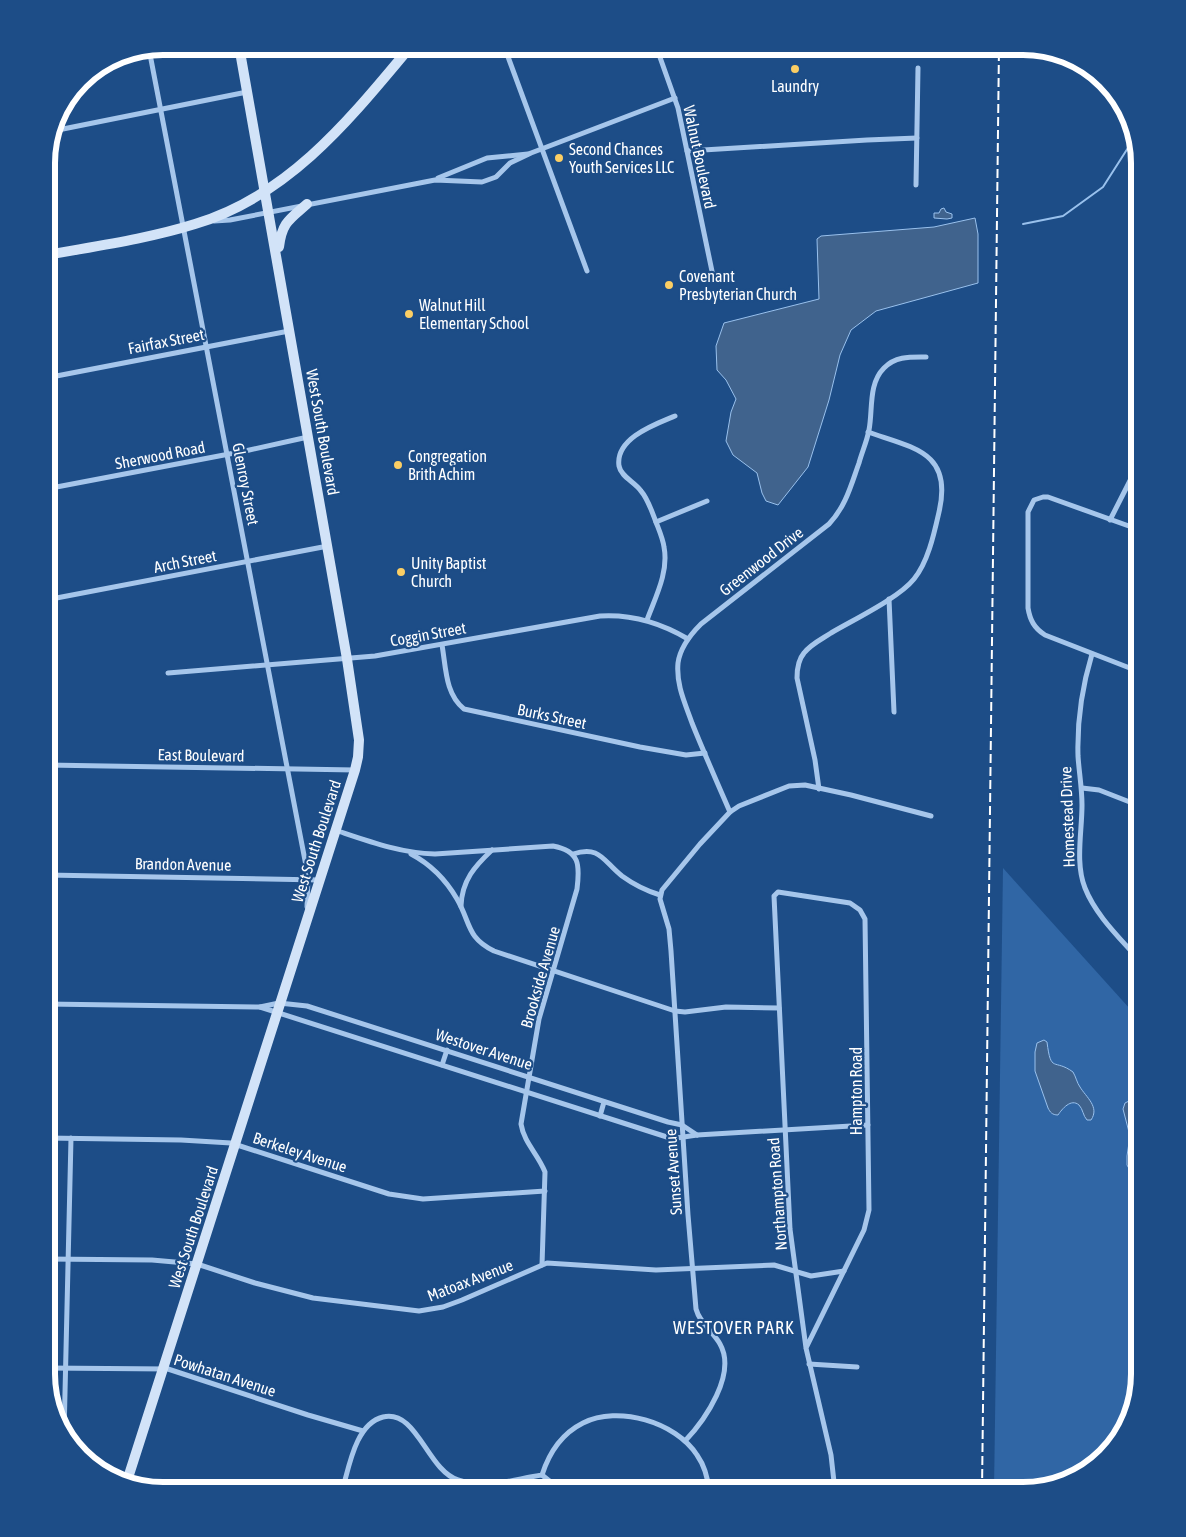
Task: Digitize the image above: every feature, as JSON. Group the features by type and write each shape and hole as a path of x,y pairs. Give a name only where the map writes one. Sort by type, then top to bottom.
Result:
{"street":[{"name":"West South Boulevard","path":"129,1476 358,757 359,740 347,659 241,55"},
{"path":"55,253 184,228 252,199 320,150 403,55"},
{"path":"507,55 587,271"},
{"name":"Walnut Boulevard","path":"659,55 675,98 713,276"},
{"name":"Glenroy Street","path":"150,56 309,879 305,925"},
{"path":"916,185 918,68"},
{"path":"61,129 247,92"},
{"path":"435,180 482,182 496,177 510,163 531,153 675,98"},
{"path":"687,151 917,138"},
{"path":"204,221 230,220 268,211 435,180 487,158 531,153"},
{"path":"277,258 282,229 290,218 307,204"},
{"name":"Fairfax Street","path":"55,376 290,330"},
{"name":"Greenwood Drive","path":"730,812 704,753 678,681 680,653 688,639 701,624 830,524 846,499 868,432 873,386 880,372 898,358 926,357"},
{"path":"647,620 660,585 665,564 664,547 656,522 644,495 621,472 619,467 620,457 624,449 638,433 675,416"},
{"path":"819,789 815,760 797,678 798,664 806,650 889,599 914,580 922,567 937,522 943,488 938,467 928,456 868,432"},
{"name":"Sherwood Road","path":"55,487 308,437"},
{"path":"1110,520 1131,478"},
{"path":"1131,527 1043,497 1034,500 1028,512 1028,608 1036,628 1045,635 1131,669"},
{"path":"656,522 707,500"},
{"name":"Arch Street","path":"55,598 328,546"},
{"path":"889,599 894,712"},
{"name":"Coggin Street","path":"168,673 376,656 600,616 625,616 647,620 688,639"},
{"name":"Burks Street","path":"442,645 448,685 456,701 464,709 640,747 686,755 704,753"},
{"name":"Homestead Drive","path":"1092,654 1085,677 1078,721 1078,758 1082,788 1080,864 1085,888 1097,910 1131,950"},
{"name":"East Boulevard","path":"55,765 355,770"},
{"path":"335,830 406,852 435,854 554,846 563,848 573,854 590,850 600,855 623,877 650,892 660,895 666,885 712,830 730,812 789,786 805,785 931,816"},
{"path":"1082,788 1099,790 1131,802"},
{"path":"461,906 462,896 473,869 493,850"},
{"path":"406,852 428,865 437,873 451,889 477,940 494,951 676,1011 685,1012 726,1007 779,1008"},
{"name":"Brookside Avenue","path":"542,1265 545,1172 541,1161 528,1144 522,1132 523,1109 539,1019 577,889 577,861 573,854"},
{"name":"Brandon Avenue","path":"55,875 320,880"},
{"name":"Northampton Road","path":"775,893 790,1229 806,1348 831,1455 834,1482"},
{"name":"Hampton Road","path":"775,893 787,893 856,906 864,916 867,959 869,1210 864,1230 806,1348"},
{"name":"Sunset Avenue","path":"660,895 669,929 676,1011 682,1125 698,1315 721,1344 725,1361 716,1396 708,1412 684,1441"},
{"name":"Westover Avenue","path":"55,1004 278,1008 307,1006 604,1102 682,1125 697,1135"},
{"name":"Westover Avenue","path":"260,1007 278,1008 526,1093 670,1138 868,1125"},
{"path":"442,1065 447,1050"},
{"path":"600,1116 604,1102"},
{"name":"Berkeley Avenue","path":"55,1138 181,1140 235,1144 312,1170 397,1195 423,1199 545,1190"},
{"path":"64,1419 71,1138"},
{"name":"Matoax Avenue","path":"55,1259 152,1260 197,1264 255,1283 313,1298 419,1311 443,1307 542,1265 556,1263 647,1270 774,1265 811,1276 844,1271"},
{"path":"809,1364 857,1367"},
{"name":"Powhatan Avenue","path":"55,1368 163,1369 363,1431"},
{"path":"542,1476 546,1461 558,1443 575,1428 595,1418 623,1416 642,1418 684,1441 697,1454 702,1463 707,1482"},
{"path":"345,1482 358,1440 363,1431 368,1425 380,1418 394,1417 406,1422 421,1440 437,1466 452,1478 464,1482"},
{"path":"516,1482 542,1476 550,1482"}],"shaded area":[{"path":"944,208 946,212 952,214 952,218 934,218 934,213 939,213"},
{"path":"975,218 978,234 978,283 876,311 851,330 840,355 829,400 808,467 778,505 766,501 757,473 733,455 726,441 731,412 736,399 726,380 717,370 716,346 724,323 819,299 817,239 821,236 934,227"},
{"path":"1003,868 1131,1010 1131,1381 1129,1395 1120,1422 1104,1445 1083,1464 1058,1476 1037,1481 994,1482"},
{"path":"1044,1040 1047,1042 1052,1062 1073,1072 1079,1085 1091,1102 1094,1111 1091,1120 1087,1120 1076,1103 1067,1105 1058,1115 1050,1112 1035,1071 1037,1043"},
{"path":"1131,1101 1131,1172 1127,1165 1130,1136 1123,1109 1125,1103"}],"waterway":[{"path":"1023,224 1063,216 1103,187 1129,146"}],"railway":[{"path":"982,1482 999,55"}],"place":[{"name":"Laundry","path":"795,69"},
{"name":"Second Chances Youth Services LLC","path":"559,158"},
{"name":"Covenant Presbyterian Church","path":"669,285"},
{"name":"Walnut Hill Elementary School","path":"409,314"},
{"name":"Congregation Brith Achim","path":"398,465"},
{"name":"Unity Baptist Church","path":"401,572"}],"district":[{"name":"WESTOVER PARK","path":"734,1327"}]}
